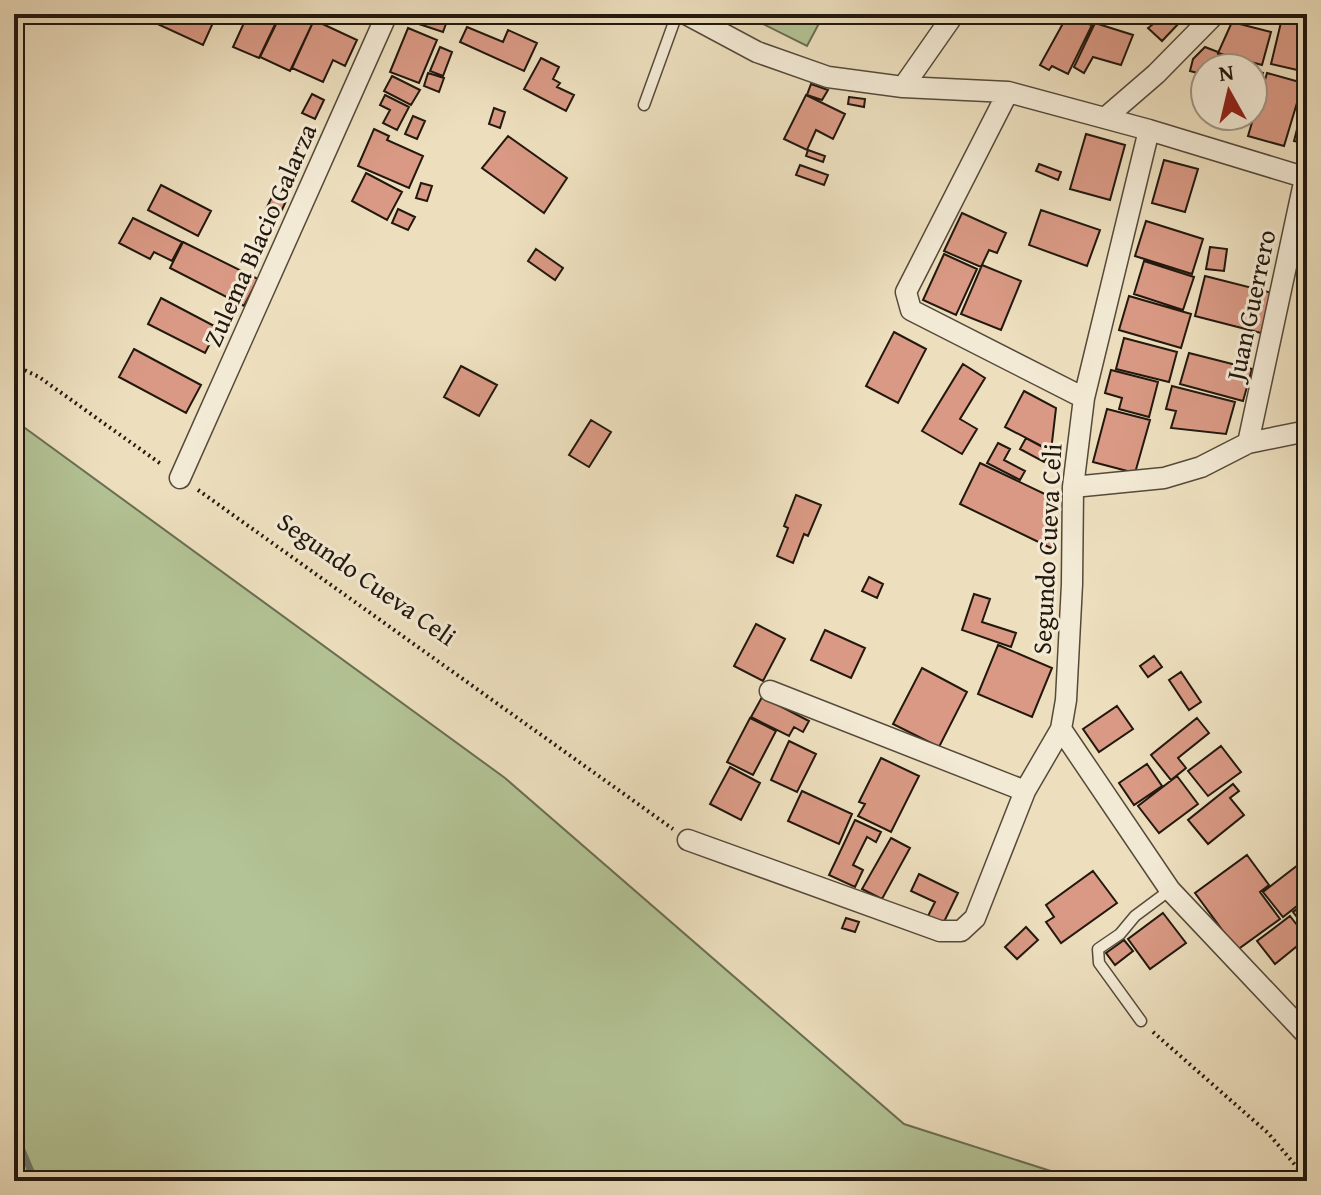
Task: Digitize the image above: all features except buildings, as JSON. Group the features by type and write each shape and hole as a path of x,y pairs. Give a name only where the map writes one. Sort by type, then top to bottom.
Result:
{"street":[{"name":"Zulema Blacio Galarza","path":"180,478 387,14"},
{"path":"686,14 757,52 828,77 903,87 1008,92 1149,130 1306,178"},
{"path":"903,87 954,14"},
{"path":"1105,118 1156,74 1215,14"},
{"path":"1008,92 906,292 907,301 911,310 1084,398"},
{"name":"Segundo Cueva Celi","path":"688,840 940,931 961,931 975,918 1025,791 1061,729 1066,700 1072,584 1073,487 1084,398 1149,130"},
{"name":"Juan Guerrero","path":"1248,443 1306,178"},
{"path":"1073,487 1164,478 1201,467 1248,443 1307,431"},
{"path":"770,691 1025,791"},
{"path":"1061,729 1170,890 1307,1035"}],"lane":[{"path":"644,105 677,14"},
{"path":"1141,1021 1099,963 1098,949 1170,890"}],"path":[{"name":"Segundo Cueva Celi","path":"14,365 39,377 688,840"},
{"path":"1141,1021 1268,1133 1307,1179"}],"green space":[{"path":"743,14 824,14 807,46"},
{"path":"14,420 505,778 904,1124 1082,1181 14,1181"}],"waterway":[{"path":"14,1131 35,1181"}]}
